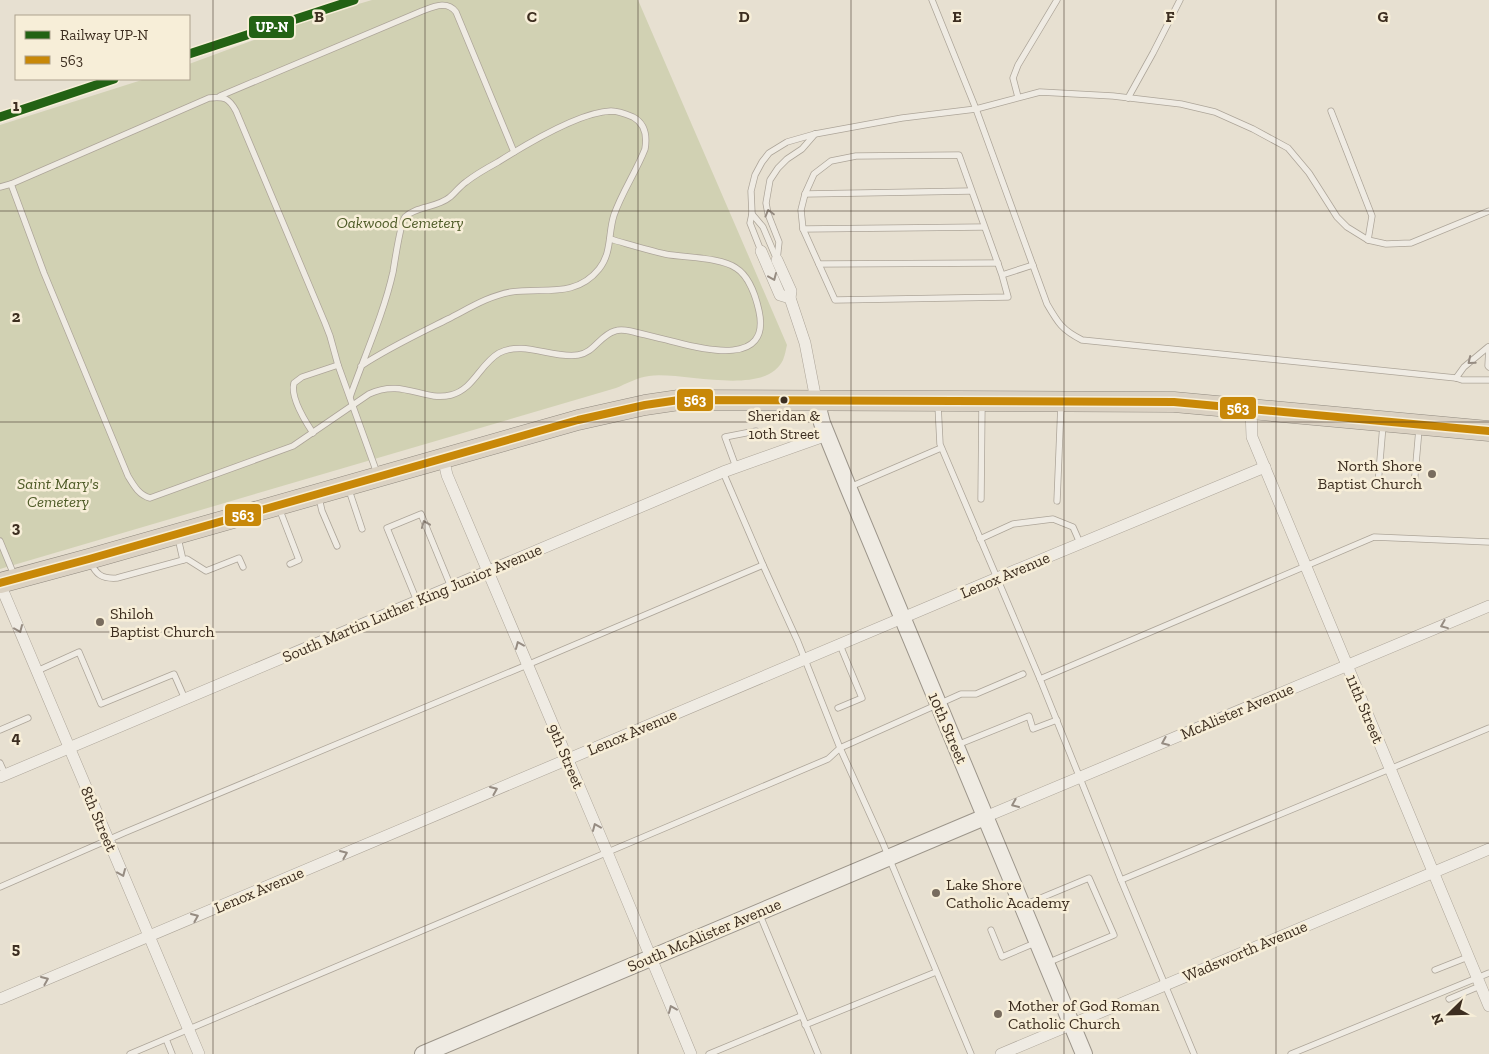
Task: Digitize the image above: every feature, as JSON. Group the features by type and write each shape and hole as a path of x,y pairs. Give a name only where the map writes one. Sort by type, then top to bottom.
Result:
{"highway":[{"path":"5,582 578,420 645,405 679,400 1174,402 1489,431"}],"street":[{"path":"761,251 780,295 790,298"},
{"path":"777,260 791,291 790,298 805,344 816,400"},
{"name":"10th Street","path":"816,400 822,423 902,619 1084,1054"},
{"name":"11th Street","path":"1250,409 1252,437 1264,467 1489,1006"},
{"name":"South Martin Luther King Junior Avenue","path":"2,776 736,467 827,435"},
{"name":"9th Street","path":"443,457 447,475 691,1054"},
{"name":"Lenox Avenue","path":"0,999 1264,467"},
{"name":"8th Street","path":"5,582 37,671 199,1054"},
{"name":"McAlister Avenue","path":"985,817 1489,606"},
{"name":"South McAlister Avenue","path":"423,1054 985,817"},
{"name":"Wadsworth Avenue","path":"1001,1054 1489,849"}],"lane":[{"path":"932,0 976,109 1047,304 1062,328 1082,340 1462,380 1489,380"},
{"path":"1018,97 1014,78 1018,65 1057,0"},
{"path":"1128,98 1180,0"},
{"path":"0,188 209,98 220,96 434,6 448,5 456,12 514,152"},
{"path":"761,251 750,223 752,214 751,191 755,175 762,162 769,153 787,142 816,134 902,118 976,109 1040,92 1181,104 1215,112 1253,129 1288,148 1309,173 1337,217 1347,227 1368,240 1386,244 1411,243 1489,211"},
{"path":"220,96 228,100 236,111 325,323 378,476"},
{"path":"350,397 361,366 388,293 404,219 415,211 442,202 466,182 514,152 585,116 612,111 621,112 636,119 646,132 645,149 613,217 608,252 604,262 591,277 574,287 564,290 512,292 499,295 403,341 361,366"},
{"path":"1331,111 1372,216 1368,240"},
{"path":"777,260 779,242 768,214 766,203 770,180 787,159 802,149 816,134"},
{"path":"959,155 998,263 1008,297 836,300 803,230 801,210 805,194 814,174 831,161 856,156 959,155"},
{"path":"11,184 44,273 128,476 139,492 150,498 285,450 379,389 409,389 433,395 452,395 467,387 492,358 506,350 516,348 559,355 581,355 614,331 630,331 720,351 730,351 746,347 757,338 761,322 759,309 747,281 736,268 719,262 666,254 610,238"},
{"path":"805,194 971,192"},
{"path":"752,214 763,227 777,260"},
{"path":"803,230 984,227"},
{"path":"818,264 998,263"},
{"path":"1002,275 1033,265"},
{"path":"1456,378 1464,367 1489,347"},
{"path":"1489,347 1489,367"},
{"path":"313,433 303,418 296,402 293,392 294,383 302,377 338,365"},
{"path":"938,402 940,444 1040,679 1194,1054"},
{"path":"981,499 982,402"},
{"path":"1057,501 1062,402"},
{"path":"1384,421 1378,484 1414,486 1420,424"},
{"path":"736,467 725,437 756,432"},
{"path":"848,487 942,448"},
{"path":"724,472 971,1054"},
{"path":"348,485 362,529"},
{"path":"318,493 322,511 337,546"},
{"path":"278,505 299,560 290,564"},
{"path":"417,601 387,528 421,514 450,587"},
{"path":"980,539 1013,524 1053,519 1073,527 1080,543"},
{"path":"176,534 183,560"},
{"path":"1040,679 1374,537 1489,542"},
{"path":"0,541 5,582"},
{"path":"89,559 94,571 108,578 117,578 187,559 206,571 239,558 243,567"},
{"path":"0,887 763,565"},
{"path":"838,708 862,698 840,645"},
{"path":"37,671 79,652 101,704 174,674 185,699"},
{"path":"130,1054 828,759 840,748 961,694 976,694 1023,674"},
{"path":"955,746 1029,716 1033,729 1057,720"},
{"path":"0,730 28,718"},
{"path":"1121,880 1489,728"},
{"path":"0,762 2,776"},
{"path":"1022,906 1089,878 1114,935 1046,964"},
{"path":"758,912 818,1054"},
{"path":"990,930 1002,957 1037,942"},
{"path":"1435,970 1468,957"},
{"path":"805,1025 936,972"},
{"path":"1449,999 1479,982 1489,973"},
{"path":"1292,1054 1479,982"},
{"path":"710,1054 801,1016"},
{"path":"166,1039 172,1054"}],"green space":[{"name":"Oakwood Cemetery","path":"372,0 638,0 787,345 783,360 773,371 759,378 722,380 663,375 641,378 616,388 0,569 0,125 142,80 190,80 190,64 321,15"}],"rail line":[{"name":"UP-N","path":"190,54 354,0"},
{"name":"UP-N","path":"0,117 111,80"}],"transit line":[{"name":"563","path":"0,583 578,420 645,405 679,400 1174,402 1489,431"}],"place":[{"name":"Sheridan & 10th Street","path":"784,400"},
{"name":"North Shore Baptist Church","path":"1432,474"},
{"name":"Shiloh Baptist Church","path":"100,622"},
{"name":"Lake Shore Catholic Academy","path":"936,893"},
{"name":"Mother of God Roman Catholic Church","path":"998,1014"}],"park label":[{"name":"Saint Mary's Cemetery","path":"58,492"}]}
